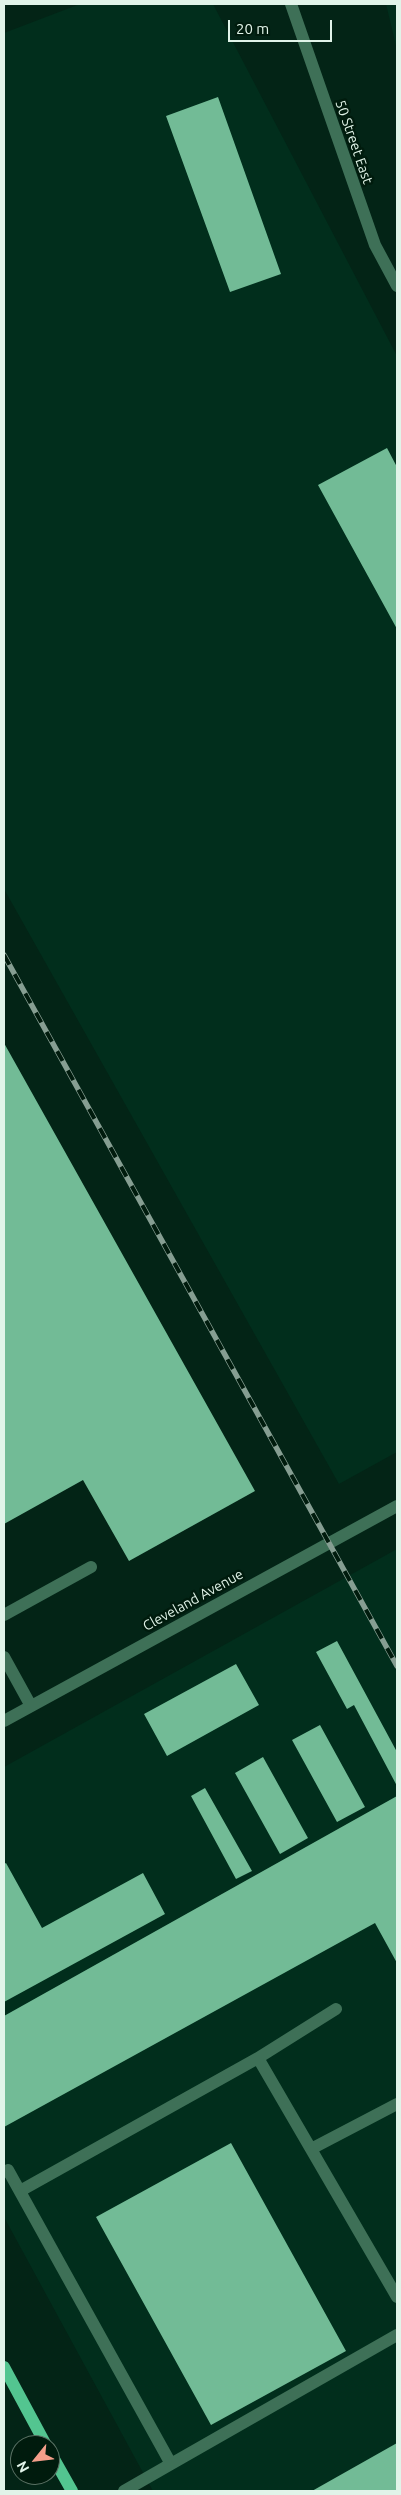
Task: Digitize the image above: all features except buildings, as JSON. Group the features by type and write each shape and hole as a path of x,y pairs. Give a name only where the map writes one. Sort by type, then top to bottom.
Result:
{"main road":[{"path":"4,2366 41,2435"},
{"path":"60,2470 72,2491"}],"street":[{"name":"50 Street East","path":"291,4 374,245 397,286"},
{"name":"Cleveland Avenue","path":"4,1721 397,1506"},
{"path":"4,1615 91,1567"},
{"path":"4,1657 30,1706"},
{"path":"20,2192 258,2058 336,2009"},
{"path":"258,2058 397,2297"},
{"path":"312,2149 397,2104"},
{"path":"4,2172 8,2170 171,2464"},
{"path":"124,2491 397,2335"}],"shaded area":[{"path":"80,4 213,4 397,356 397,1452 339,1484 4,889 4,33"},
{"path":"386,4 397,4 397,50"},
{"path":"397,1549 397,2491 153,2491 4,2217 4,1767"}],"railway":[{"path":"4,955 397,1666"}]}
